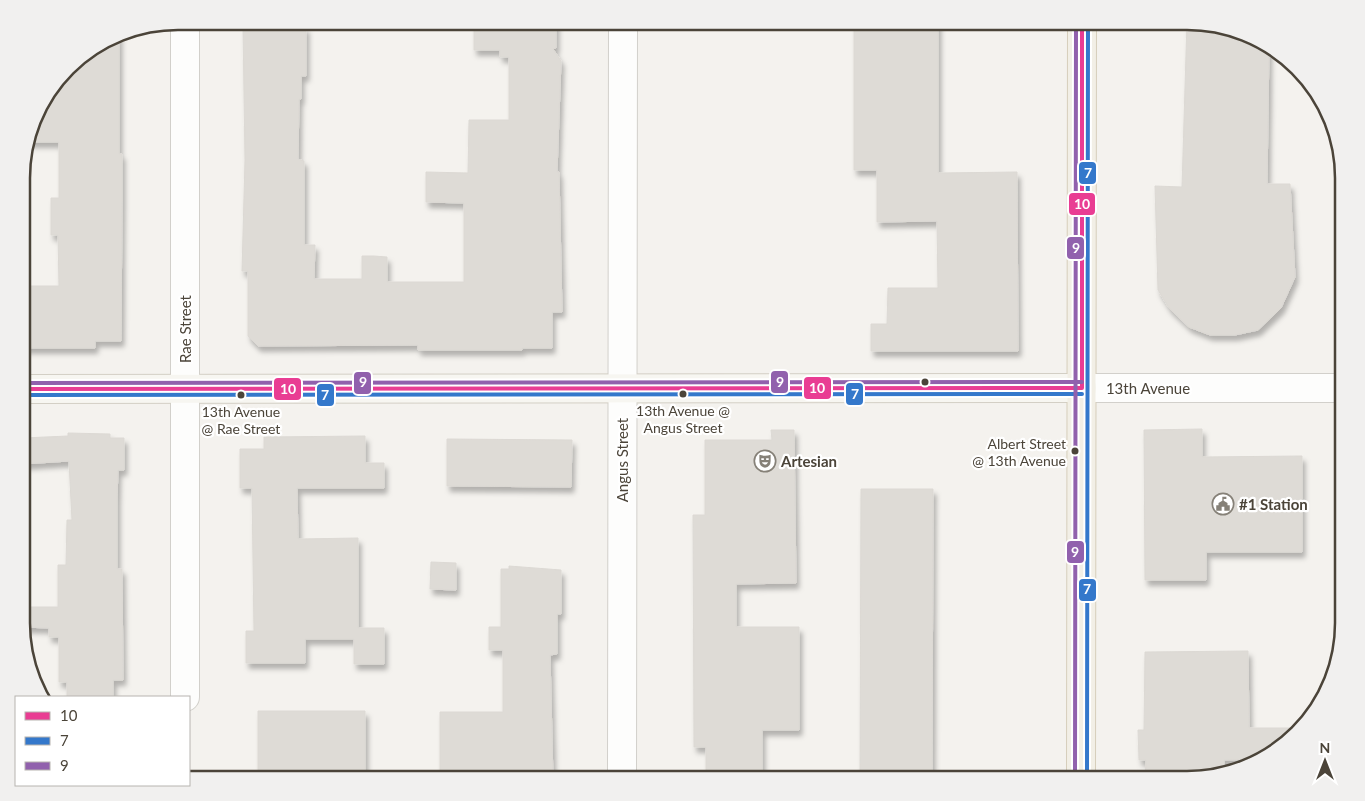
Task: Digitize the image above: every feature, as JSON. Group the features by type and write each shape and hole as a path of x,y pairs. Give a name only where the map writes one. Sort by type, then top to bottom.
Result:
{"main road":[{"path":"1081,771 1082,30"}],"street":[{"name":"Rae Street","path":"185,30 185,696"},
{"name":"Angus Street","path":"622,771 623,30"},
{"name":"13th Avenue","path":"30,389 1335,388"}],"building":[{"path":"243,30 306,30 306,76 301,76 298,159 304,161 304,245 315,245 314,279 362,279 362,256 374,256 387,257 387,282 464,282 464,203 426,202 426,172 468,173 469,120 509,120 509,57 500,57 500,50 474,50 474,30 556,30 556,48 553,49 561,61 557,172 559,172 562,312 552,312 552,348 522,348 522,350 418,350 418,345 258,346 248,336 248,271 242,271 245,160"},
{"path":"854,30 938,30 938,173 1017,172 1018,351 871,351 871,324 887,324 888,288 938,288 937,221 877,222 877,170 854,170"},
{"path":"1187,30 1206,31 1244,41 1269,55 1267,184 1290,184 1295,277 1281,308 1258,330 1235,335 1210,335 1189,327 1169,308 1158,290 1155,186 1182,187"},
{"path":"119,42 119,154 122,154 121,341 95,341 95,348 30,348 30,286 59,286 58,235 51,235 51,198 59,198 59,142 35,142 41,121 50,104 67,80 80,67"},
{"name":"#1 Station","path":"1202,429 1202,457 1302,456 1302,552 1206,552 1206,580 1145,580 1144,430"},
{"path":"771,430 794,430 796,583 736,584 736,627 799,627 799,730 762,730 762,771 706,771 706,747 694,747 693,515 705,515 705,440 772,440"},
{"path":"68,433 110,434 110,438 124,438 124,470 118,470 117,499 117,569 122,569 123,680 113,680 113,696 67,696 67,682 59,682 59,637 49,637 49,628 30,627 30,607 58,607 58,565 66,565 67,520 72,520 69,461 30,464 30,438 68,436"},
{"path":"365,436 365,463 384,463 384,488 297,488 298,539 358,538 358,628 384,628 384,664 354,664 354,639 305,639 305,663 246,663 246,631 254,631 252,488 240,488 240,449 264,449 264,437"},
{"path":"447,439 572,440 571,487 447,486"},
{"path":"861,489 933,489 932,771 860,771"},
{"path":"431,562 456,563 456,590 430,589"},
{"path":"509,566 561,570 561,614 557,614 557,654 550,655 553,771 440,771 440,712 503,712 503,650 489,650 489,627 501,627 501,569 509,569"},
{"path":"1248,651 1249,728 1292,728 1261,751 1245,760 1224,760 1224,766 1196,771 1145,771 1146,760 1139,760 1138,730 1144,730 1145,652"},
{"path":"258,711 365,711 365,771 258,771"}],"transit line":[{"name":"9","path":"1075,771 1076,30"},
{"name":"10","path":"1082,30 1082,388"},
{"name":"7","path":"1087,771 1088,30"},
{"name":"9","path":"30,383 1082,382"},
{"name":"10","path":"30,389 1082,388"},
{"name":"7","path":"30,395 1082,394"}],"place":[{"name":"13th Avenue @ Angus Street","path":"683,394"},
{"name":"13th Avenue @ Rae Street","path":"241,395"},
{"name":"Albert Street @ 13th Avenue","path":"1075,451"},
{"name":"Artesian","path":"765,461"},
{"name":"#1 Station","path":"1223,504"}]}
